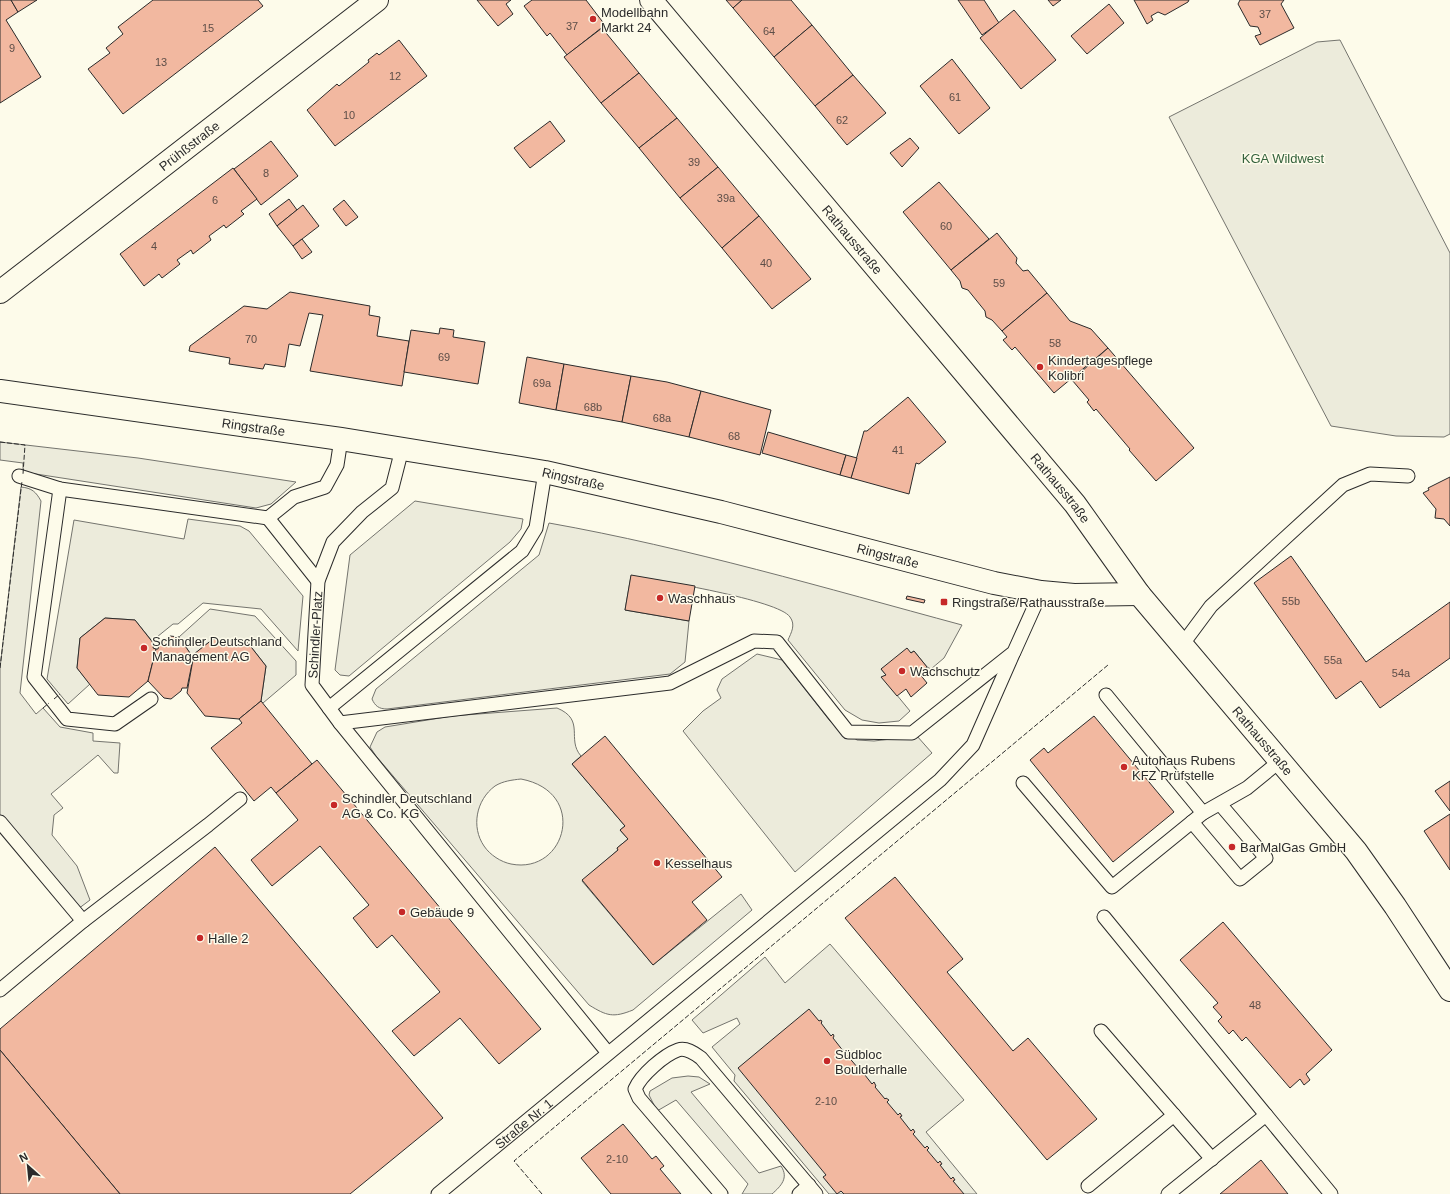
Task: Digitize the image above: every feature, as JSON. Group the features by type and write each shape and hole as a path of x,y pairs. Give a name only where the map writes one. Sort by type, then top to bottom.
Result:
{"main road":[{"name":"Prühßstraße","path":"0,292 377,0"},
{"name":"Rathausstraße","path":"651,0 1075,504 1139,594 1356,851 1395,906 1450,990"},
{"name":"Ringstraße","path":"0,391 402,449 545,472 721,512 994,583 1041,592 1074,595 1139,594"}],"lane":[{"path":"19,476 60,489 268,518 294,497 325,487 337,465 341,440"},
{"name":"Schindler-Platz","path":"402,449 392,488 362,512 333,542 318,581 312,685 340,723 608,1053"},
{"path":"329,708 522,551 536,528 545,472"},
{"path":"1182,645 1210,606 1343,485 1370,474 1408,476"},
{"path":"60,489 34,677 67,719 115,724 151,699"},
{"name":"Schindler-Platz","path":"268,518 318,581"},
{"name":"Straße Nr. 1","path":"438,1194 940,780 973,745 1041,592"},
{"path":"340,723 670,683 754,641 777,642 848,732 912,733 1014,652"},
{"path":"1106,695 1203,813"},
{"path":"1023,783 1112,887 1203,813 1247,788 1280,761"},
{"path":"0,990 83,921 240,799"},
{"path":"1192,822 1240,879 1266,858 1220,804"},
{"path":"0,822 83,921"},
{"path":"1104,917 1331,1194"},
{"path":"1101,1031 1212,1158"},
{"path":"720,1194 639,1098 635,1089 640,1079 666,1057 679,1050 692,1051 701,1058 813,1190 798,1194"},
{"path":"1088,1186 1174,1115"},
{"path":"1168,1194 1266,1115"}],"green space":[{"name":"KGA Wildwest","path":"1340,40 1450,253 1450,434 1444,437 1396,436 1331,426 1169,117 1317,42"},
{"path":"0,442 138,458 296,482 271,504 256,508 23,472 23,463 0,460"},
{"path":"21,487 28,488 33,491 41,501 20,693 36,714 43,708 60,727 93,733 93,741 120,743 118,773 114,773 98,755 51,794 63,808 54,815 52,835 77,866 90,900 78,909 0,815 0,668"},
{"path":"415,501 523,519 521,529 510,542 349,676 340,675 335,670 350,555"},
{"path":"188,519 240,526 249,531 303,596 298,651 261,609 203,603 178,624 173,624 152,641 135,620 105,618 80,638 77,668 90,684 68,704 47,679 74,520 184,539"},
{"path":"549,523 653,544 808,583 962,625 944,658 931,669 927,667 914,651 881,669 886,675 882,677 910,711 899,721 879,723 862,720 845,710 788,640 793,623 790,617 781,611 764,604 742,598 631,576 625,610 689,621 685,662 670,674 387,709 380,708 374,704 372,699 376,689 539,555"},
{"path":"210,609 255,616 296,661 296,675 263,703 261,701 266,666 248,643 213,639 192,656 179,637"},
{"path":"757,654 782,660 830,721 857,740 874,741 917,736 932,753 795,872 683,731 703,711 721,698 717,690 722,679"},
{"path":"557,708 571,718 575,743 581,756 572,764 625,826 620,830 628,839 617,848 618,850 582,881 653,965 741,894 752,910 633,1010 610,1015 589,1005 376,756 370,747 377,732 385,727 452,716","holes":["521,779 542,787 556,799 562,815 562,830 556,845 545,857 530,864 511,864 496,858 484,846 478,831 478,814 483,799 495,786 511,780"]},
{"name":"Südbloc Boulderhalle","path":"830,944 964,1100 926,1132 977,1194 829,1194 734,1081 735,1075 712,1047 740,1024 737,1018 703,1033 692,1020 765,957 785,983"},
{"path":"688,1076 699,1077 710,1084 691,1092 759,1173 781,1166 784,1174 783,1182 772,1194 742,1194 748,1184 676,1100 657,1111 649,1095 650,1091 672,1078"}],"building":[{"path":"0,0 11,0 18,12 6,20 41,77 0,103"},
{"path":"11,0 37,0 18,12"},
{"path":"153,0 258,0 263,6 123,114 88,69 110,53 106,48 123,34 118,27"},
{"path":"477,0 511,0 506,4 513,14 498,26"},
{"path":"532,0 586,0 605,25 567,55 550,33 547,36 524,6"},
{"path":"726,0 742,0 733,8"},
{"path":"742,0 791,0 812,25 774,57 733,8"},
{"path":"958,0 984,0 999,23 982,35"},
{"path":"1048,0 1061,0 1053,6"},
{"path":"1134,0 1189,0 1165,15 1158,12 1151,16 1153,20 1147,24"},
{"path":"1240,0 1284,0 1281,4 1294,28 1260,45 1255,36 1261,34 1258,27 1250,26 1238,4"},
{"path":"1109,4 1124,23 1087,54 1071,36"},
{"path":"1014,10 1056,60 1021,89 980,38"},
{"path":"812,25 853,75 815,106 774,57"},
{"path":"602,28 639,73 601,103 564,57"},
{"path":"399,40 427,76 335,146 307,110 337,84 339,86 369,62 368,60 377,53 379,55"},
{"path":"952,59 990,108 959,134 920,86"},
{"path":"639,73 677,118 639,148 601,103"},
{"path":"853,75 886,113 847,145 815,106"},
{"path":"677,118 718,167 680,198 639,148"},
{"path":"550,121 565,141 530,168 514,148"},
{"path":"910,138 919,148 902,167 890,153"},
{"path":"271,141 298,176 261,205 234,169"},
{"path":"718,167 759,216 722,248 680,198"},
{"path":"233,168 257,199 241,211 244,214 226,228 224,225 209,236 211,240 193,254 191,250 177,260 180,264 162,278 159,274 144,286 120,254"},
{"path":"939,182 989,239 951,270 903,212"},
{"path":"289,199 297,210 277,226 269,214"},
{"path":"344,200 358,217 346,226 333,209"},
{"path":"303,205 319,226 293,246 277,226"},
{"path":"759,216 811,279 772,309 722,248"},
{"path":"997,233 1017,258 1016,263 1023,271 1028,270 1047,293 1002,331 992,320 986,317 985,311 968,290 962,288 960,281 951,270"},
{"path":"302,239 312,252 302,259 293,246"},
{"path":"290,292 370,306 369,315 380,317 377,336 409,341 402,386 310,371 323,315 309,313 300,346 289,344 285,367 265,364 263,369 229,364 230,358 189,351 190,346 244,306 267,309"},
{"path":"1047,293 1070,321 1091,329 1108,348 1054,393 1015,347 1012,350 1003,340 1007,337 1002,331"},
{"path":"440,328 454,330 453,337 485,342 478,384 404,372 411,330 439,334"},
{"path":"1108,348 1194,448 1156,481 1096,409 1094,411 1087,402 1089,400 1072,380"},
{"path":"527,357 564,364 556,410 519,403"},
{"path":"564,364 631,376 622,422 556,410"},
{"path":"631,376 667,382 701,391 689,437 622,422"},
{"path":"701,391 771,410 760,455 689,437"},
{"path":"908,397 946,442 919,464 916,463 909,494 851,478 864,431 867,431"},
{"path":"768,432 846,455 840,475 762,453"},
{"path":"846,455 857,458 851,478 840,475"},
{"path":"1450,477 1450,526 1444,519 1435,518 1436,509 1423,493 1429,490 1428,488"},
{"path":"1291,556 1366,662 1450,602 1450,658 1380,708 1361,681 1336,699 1254,583"},
{"name":"Waschhaus","path":"631,575 695,586 689,621 625,610"},
{"path":"907,596 925,600 924,603 906,599"},
{"path":"105,618 135,620 154,644 153,648 156,649 148,681 129,697 98,695 77,668 80,638"},
{"path":"170,636 179,637 192,656 194,654 187,688 182,688 181,691 171,699 164,698 148,681 156,649 158,649 159,645"},
{"path":"213,639 248,643 266,666 261,701 239,719 205,716 187,693 194,654"},
{"name":"Wachschutz","path":"907,648 911,653 914,651 927,667 919,673 927,683 911,697 906,689 897,696 881,677 886,675 881,669"},
{"path":"261,701 312,764 276,793 271,787 254,801 211,748 242,723 239,719"},
{"path":"1094,716 1174,812 1113,862 1030,760 1044,748 1048,753"},
{"name":"Kesselhaus","path":"605,736 722,877 692,902 707,920 653,965 582,880 618,850 617,848 628,839 620,830 625,826 572,764"},
{"name":"Gebäude 9","path":"317,760 541,1029 499,1064 460,1018 414,1056 392,1031 440,992 392,935 377,948 353,918 369,905 320,846 272,886 251,860 298,820 276,793"},
{"path":"1450,781 1450,811 1435,791"},
{"path":"1450,814 1450,870 1424,831"},
{"name":"Halle 2","path":"215,847 443,1118 350,1194 120,1194 0,1050 0,1029"},
{"path":"895,877 963,959 947,972 1013,1051 1028,1038 1097,1119 1047,1160 845,918"},
{"path":"1223,922 1332,1050 1306,1074 1310,1080 1304,1085 1300,1079 1290,1088 1246,1037 1242,1041 1233,1030 1229,1034 1218,1021 1222,1017 1213,1007 1218,1003 1180,960"},
{"path":"809,1009 819,1021 821,1020 821,1023 831,1036 833,1034 833,1038 844,1052 846,1050 848,1052 846,1054 858,1068 860,1067 862,1069 861,1070 872,1084 874,1082 875,1087 885,1099 886,1098 889,1100 887,1102 898,1115 900,1113 902,1116 900,1117 911,1131 913,1129 915,1132 913,1134 925,1148 927,1146 929,1148 927,1150 938,1163 940,1161 942,1164 940,1165 951,1179 953,1177 955,1180 953,1181 964,1194 844,1194 841,1191 837,1194 823,1177 826,1175 738,1068"},
{"path":"0,1050 120,1194 0,1194"},
{"path":"623,1124 652,1159 656,1156 664,1166 660,1169 681,1194 611,1194 581,1158"},
{"path":"1261,1160 1288,1194 1220,1194"}],"fence":[{"path":"0,442 25,445 23,474"},
{"path":"0,668 22,481"},
{"path":"542,1194 514,1161 1108,665"},
{"path":"54,699 60,694"},
{"path":"43,708 49,703"}],"place":[{"name":"Modellbahn Markt 24","path":"593,19"},
{"name":"Kindertagespflege Kolibri","path":"1040,367"},
{"name":"Waschhaus","path":"660,598"},
{"name":"Ringstraße/Rathausstraße","path":"944,602"},
{"name":"Schindler Deutschland Management AG","path":"144,648"},
{"name":"Wachschutz","path":"902,671"},
{"name":"Autohaus Rubens KFZ Prüfstelle","path":"1124,767"},
{"name":"Schindler Deutschland AG & Co. KG","path":"334,805"},
{"name":"BarMalGas GmbH","path":"1232,847"},
{"name":"Kesselhaus","path":"657,863"},
{"name":"Gebäude 9","path":"402,912"},
{"name":"Halle 2","path":"200,938"},
{"name":"Südbloc Boulderhalle","path":"827,1061"}]}
